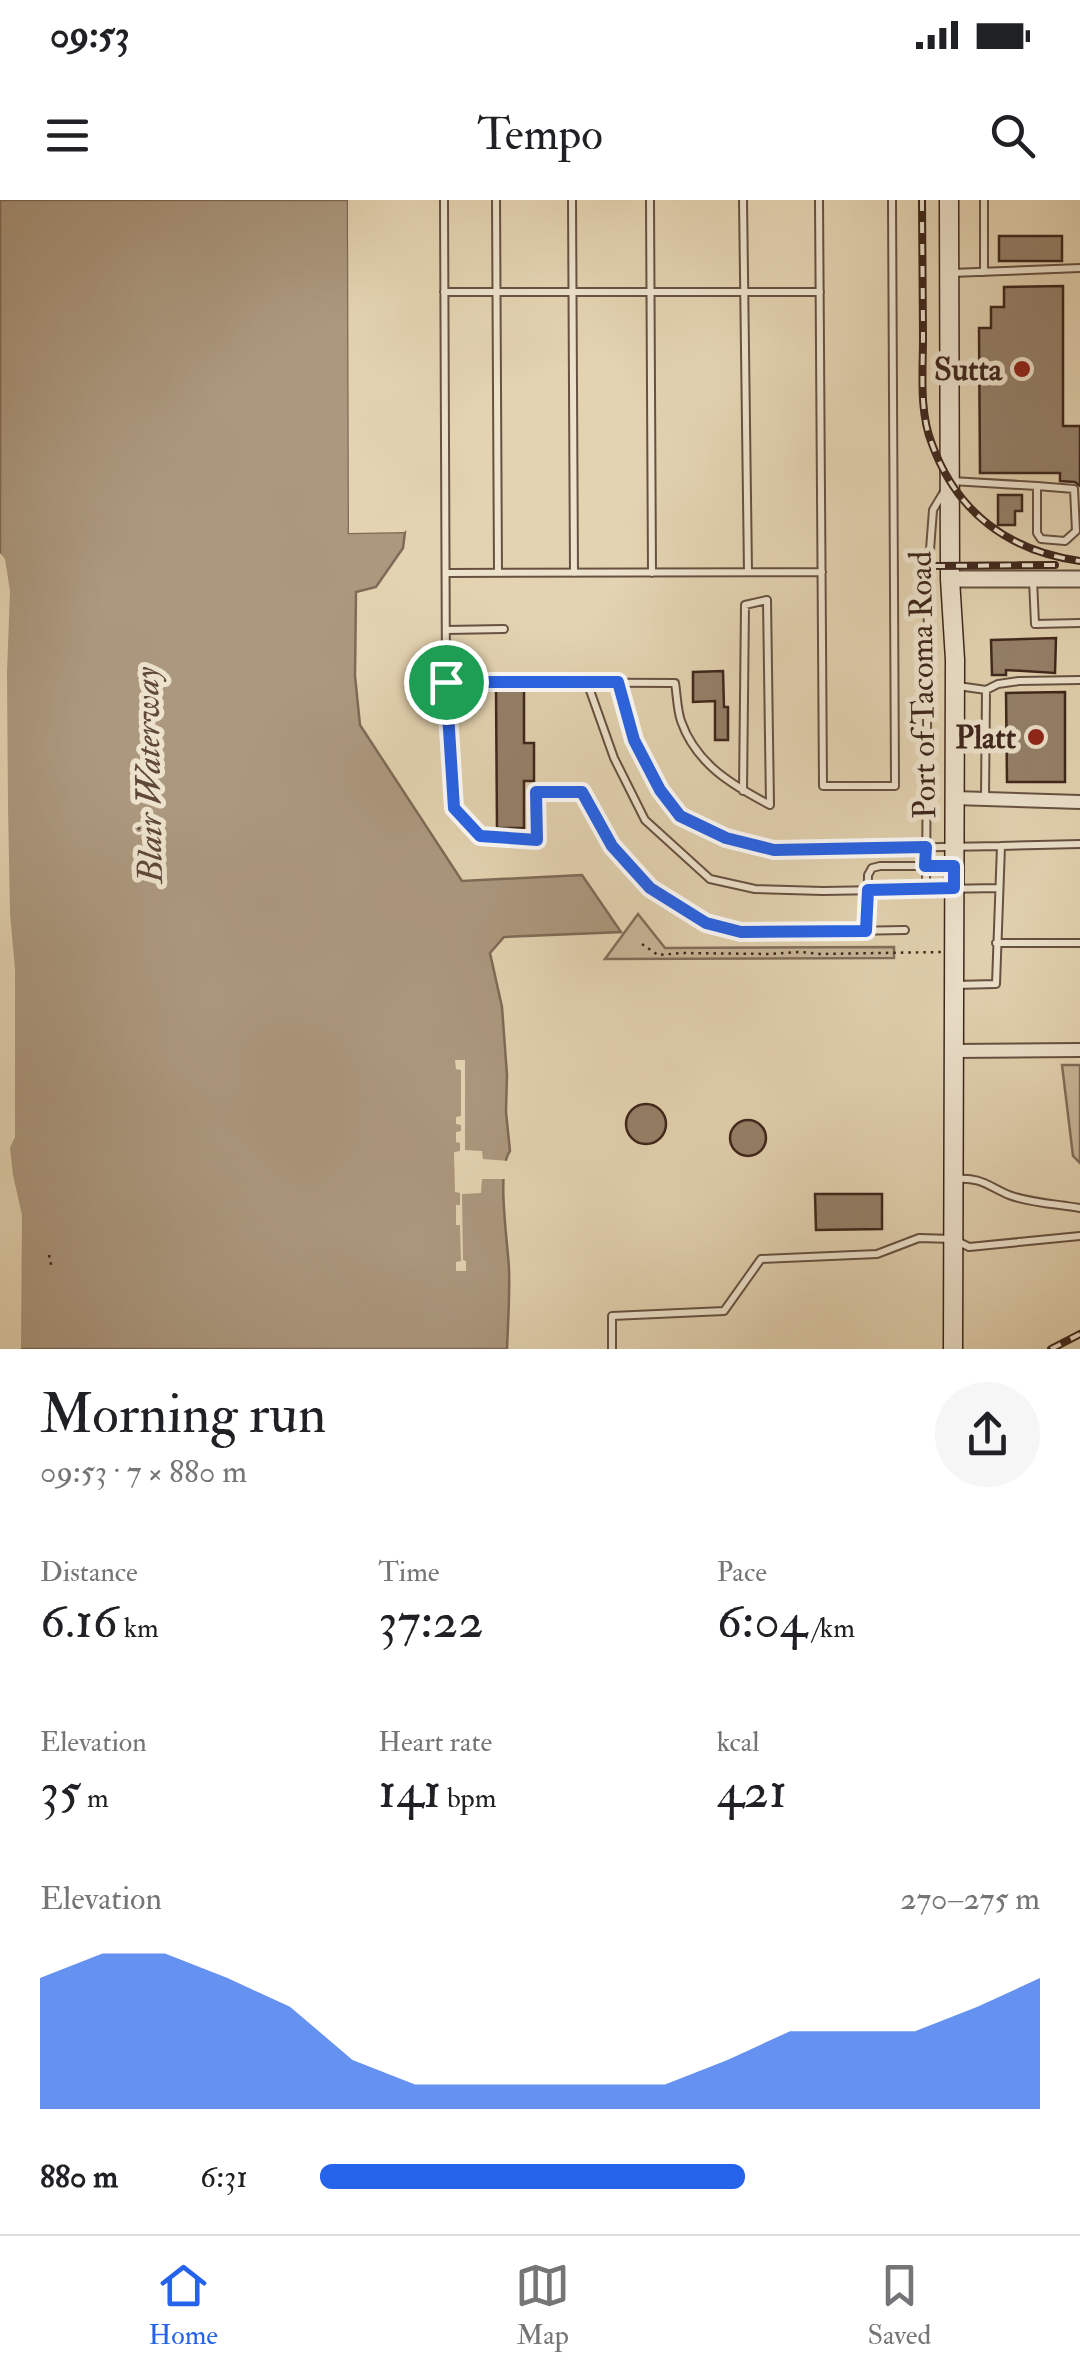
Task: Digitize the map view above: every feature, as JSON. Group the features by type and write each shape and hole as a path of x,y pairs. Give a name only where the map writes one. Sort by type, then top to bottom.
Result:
{"main road":[{"name":"Port of Tacoma Road","path":"950,200 950,579 955,686 953,1349"}],"street":[{"path":"950,579 1080,579"},
{"path":"954,798 1080,802"},
{"path":"953,1050 1080,1050"}],"lane":[{"path":"444,200 446,682 454,808 480,836 537,840 536,792 582,792 612,846 650,888 706,923 741,932 905,930"},
{"path":"496,200 498,573"},
{"path":"572,200 574,573"},
{"path":"650,200 652,573"},
{"path":"743,200 748,572"},
{"path":"819,200 823,786 895,786 892,200"},
{"path":"984,200 984,272"},
{"path":"950,273 1080,268"},
{"path":"444,292 820,292"},
{"path":"926,889 928,576 933,510 950,481 1074,488 1076,532 1065,541 1040,539 1037,534 1037,486"},
{"path":"446,573 822,572"},
{"path":"1033,579 1035,624 1080,623"},
{"path":"446,682 675,683 680,719 694,749 716,773 743,791 770,805 767,600 745,605 743,791"},
{"path":"446,630 504,629"},
{"path":"955,686 986,690 1020,681 1080,680"},
{"path":"588,682 614,758 644,820 710,879 755,888 999,888"},
{"path":"618,682 634,740 660,790 680,816 726,838 774,850 926,847 954,857"},
{"path":"985,799 986,690"},
{"path":"866,931 868,875 872,868 925,866 954,857 969,845 1080,844"},
{"path":"954,985 996,984 1000,846"},
{"path":"996,943 1080,943"},
{"path":"952,1179 970,1178 1011,1196 1080,1208"},
{"path":"612,1349 612,1316 724,1311 761,1259 877,1254 919,1238 952,1239 969,1248 1080,1236"}],"path":[{"path":"642,944 658,955 954,952"},
{"path":"49,1256 52,1269"}],"shaded area":[{"path":"638,914 665,948 894,947 894,958 605,959"},
{"path":"1062,1065 1080,1065 1080,1163 1073,1156"}],"water":[{"name":"Blair Waterway","path":"0,200 348,200 349,533 405,532 403,548 376,587 356,592 355,676 360,725 462,881 582,875 621,932 504,937 490,953 502,1007 507,1075 510,1151 503,1190 509,1279 507,1349 9,1349 0,701"}],"pier":[{"path":"348,200 353,200 354,528 405,527 405,532 349,533"},
{"path":"0,553 5,559 10,591 8,806 15,969 15,1137 10,1148 22,1215 21,1349 5,1349 2,1286"},
{"path":"455,1060 465,1060 465,1150 482,1151 483,1159 509,1161 509,1179 482,1179 481,1193 462,1194 466,1271 456,1271 456,1262 461,1261 460,1225 456,1225 460,1193 455,1192 454,1152 460,1151 456,1132 461,1131 461,1125 456,1124 456,1117 461,1116 461,1070 456,1069"}],"building":[{"path":"999,236 1062,236 1062,261 999,261"},
{"name":"Sutta","path":"1063,286 1063,426 1080,426 1080,486 1060,481 1060,473 980,473 979,328 991,328 991,307 1004,307 1004,287"},
{"path":"998,495 1022,495 1022,511 1015,511 1015,525 998,525"},
{"path":"1056,638 1055,673 1006,670 1006,675 992,675 991,640"},
{"path":"723,671 728,740 715,740 715,701 693,702 693,672"},
{"path":"496,689 524,689 524,743 534,743 534,781 524,781 524,828 497,828"},
{"name":"Platt","path":"1065,692 1065,782 1007,782 1006,693"},
{"path":"646,1104 660,1110 666,1124 660,1138 646,1144 632,1138 626,1124 632,1110"},
{"path":"748,1120 761,1125 766,1138 761,1151 748,1156 735,1151 730,1138 735,1125"},
{"path":"815,1194 882,1194 882,1229 816,1230"}],"railway":[{"path":"922,200 923,405 932,444 956,490 989,525 1030,548 1080,561"},
{"path":"934,566 1055,565"},
{"path":"1051,1349 1080,1334"}],"place":[{"name":"Sutta","path":"1022,369"},
{"name":"Platt","path":"1036,737"}],"route":[{"path":"446,682 618,682 634,740 660,790 680,816 726,838 774,850 926,847 925,866 954,866 954,888 868,890 866,931 741,932 706,923 650,888 612,846 582,792 536,792 537,840 480,836 454,808 446,682"}]}
